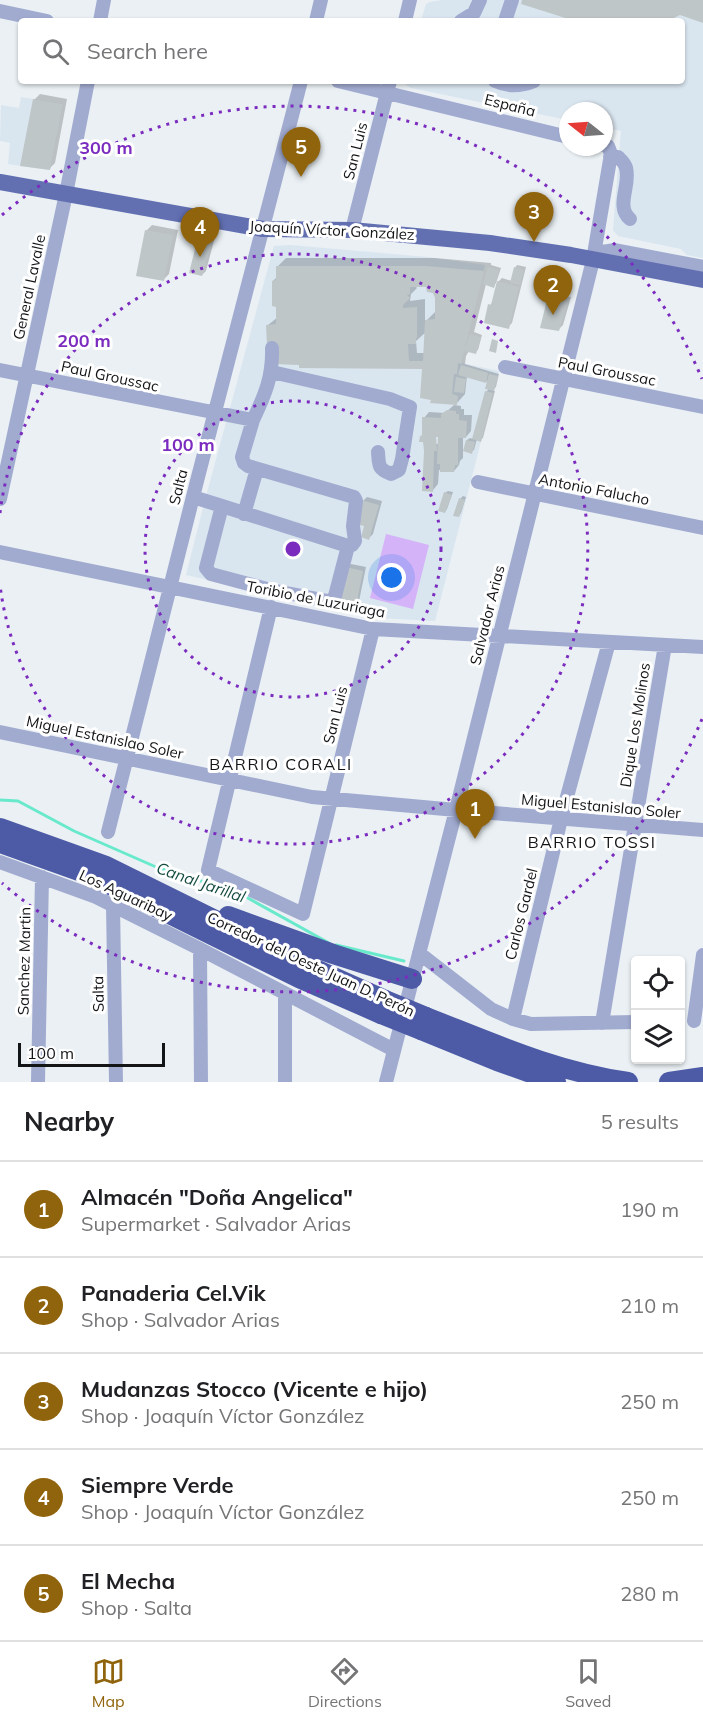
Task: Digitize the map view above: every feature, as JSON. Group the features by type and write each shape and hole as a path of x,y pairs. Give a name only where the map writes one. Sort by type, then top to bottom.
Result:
{"highway":[{"name":"Corredor del Oeste Juan D. Perón","path":"0,828 80,856 136,880 306,965 383,1007"},
{"name":"Corredor del Oeste Juan D. Perón","path":"0,843 79,871 119,889 299,978 383,1007 424,1024 497,1061 556,1082"},
{"path":"136,880 333,954 412,980"},
{"name":"Corredor del Oeste Juan D. Perón","path":"424,1024 590,1076 628,1082"},
{"path":"669,1082 703,1077"}],"main road":[{"name":"Joaquín Víctor González","path":"0,182 263,229 351,230 489,243 703,280"}],"street":[{"path":"101,18 104,0"},
{"path":"317,18 321,0"},
{"path":"406,18 410,0"},
{"path":"466,18 474,13 480,0"},
{"path":"509,18 512,0"},
{"path":"0,11 33,18"},
{"name":"General Lavalle","path":"0,499 87,84"},
{"name":"Salta","path":"108,832 300,84"},
{"name":"España","path":"364,84 389,87 559,134"},
{"path":"502,84 517,86 524,84"},
{"name":"San Luis","path":"351,230 389,87"},
{"path":"613,154 626,165 623,204 625,214 630,219"},
{"name":"Salvador Arias","path":"386,1082 593,260 607,156"},
{"name":"Joaquín Víctor González","path":"593,260 608,250 623,250 703,267"},
{"path":"193,497 348,546 355,541 353,526 357,505 354,498 244,463 242,457 253,420 265,395 272,372 273,348"},
{"name":"Paul Groussac","path":"506,367 703,407"},
{"name":"Paul Groussac","path":"0,370 253,420"},
{"path":"272,372 390,399 410,407 399,470 391,474 383,471 379,465 378,452"},
{"path":"244,514 257,469"},
{"name":"Antonio Falucho","path":"478,482 703,528"},
{"path":"222,506 206,568 211,574 271,590 328,601 335,596 348,546"},
{"name":"Toribio de Luzuriaga","path":"0,552 373,629 703,647"},
{"path":"230,779 271,608"},
{"name":"San Luis","path":"230,779 208,870 303,914 373,629"},
{"name":"Carlos Gardel","path":"513,1019 561,819 609,642"},
{"name":"Dique Los Molinos","path":"602,1023 665,645"},
{"name":"Miguel Estanislao Soler","path":"0,732 332,800 703,830"},
{"name":"Los Aguaribay","path":"0,862 96,897 394,1050"},
{"name":"Sanchez Martin","path":"38,1082 42,877"},
{"name":"Salta","path":"113,906 116,1082"},
{"path":"200,949 201,1082"},
{"path":"419,953 491,1009 513,1019 531,1024 631,1022"},
{"path":"693,1021 703,955"},
{"path":"285,994 285,1082"}],"shaded area":[{"path":"442,0 703,0 703,258 687,255 681,249 618,236 613,230 621,131 613,129 613,102 559,102 559,118 411,88 406,85 685,84 685,18 422,18 426,4"},
{"path":"21,97 63,104 50,170 8,164 10,143 0,141 1,105 19,108"},
{"path":"290,245 427,257 485,265 461,363 499,371 435,621 380,618 186,575 274,246"},
{"path":"386,534 429,545 413,609 370,598"}],"building":[{"path":"522,0 703,0 703,23 680,15 674,18 565,18 521,4"},
{"path":"33,99 63,104 50,170 20,166"},
{"path":"145,230 173,235 164,281 136,276"},
{"path":"198,237 212,241 202,276 189,273"},
{"path":"276,266 426,266 484,271 461,364 458,363 457,374 454,374 452,394 458,396 457,405 430,403 431,400 420,398 422,369 299,368 299,365 275,364 267,345 266,325 276,324 276,307 272,306 272,281 276,280","holes":["410,287 426,287 427,292 433,293 435,298 435,319 425,320 423,361 409,361 408,344 416,344 417,338 417,307 403,308 403,305 410,298 407,295 410,294"]},
{"path":"488,267 499,270 494,288 483,284"},
{"path":"514,267 524,270 520,285 510,283"},
{"path":"497,281 519,287 509,329 484,323"},
{"path":"548,296 568,301 559,331 540,328"},
{"path":"470,334 481,337 476,354 464,351"},
{"path":"492,339 498,341 496,353 489,351"},
{"path":"461,365 488,373 486,383 458,375"},
{"path":"489,374 498,376 494,391 485,389"},
{"path":"456,377 466,379 464,393 454,392"},
{"path":"485,391 493,393 481,442 472,439"},
{"path":"447,410 456,411 456,414 459,414 459,420 467,421 466,438 458,438 458,465 455,465 454,472 440,472 440,464 437,464 438,437 436,437 433,492 422,491 424,451 423,442 419,442 422,436 422,417 441,418 441,414"},
{"path":"466,440 475,442 472,454 463,451"},
{"path":"444,492 452,495 445,513 438,511"},
{"path":"459,498 465,500 459,517 453,516"},
{"path":"361,500 379,505 369,540 361,537 364,526 355,524"},
{"path":"346,567 363,571 355,611 337,608"}],"waterway":[{"name":"Canal Jarillal","path":"0,800 18,801 74,831 156,867 246,897 329,943"},
{"name":"Canal Jarillal","path":"336,945 404,961"}],"place":[{"name":"El Mecha","path":"301,177"},
{"name":"Mudanzas Stocco (Vicente e hijo)","path":"534,242"},
{"name":"Siempre Verde","path":"200,257"},
{"name":"Panaderia Cel.Vik","path":"553,315"},
{"name":"Almacén \"Doña Angelica\"","path":"475,839"}],"district":[{"name":"BARRIO CORALI","path":"281,764"},
{"name":"BARRIO TOSSI","path":"592,842"}]}
